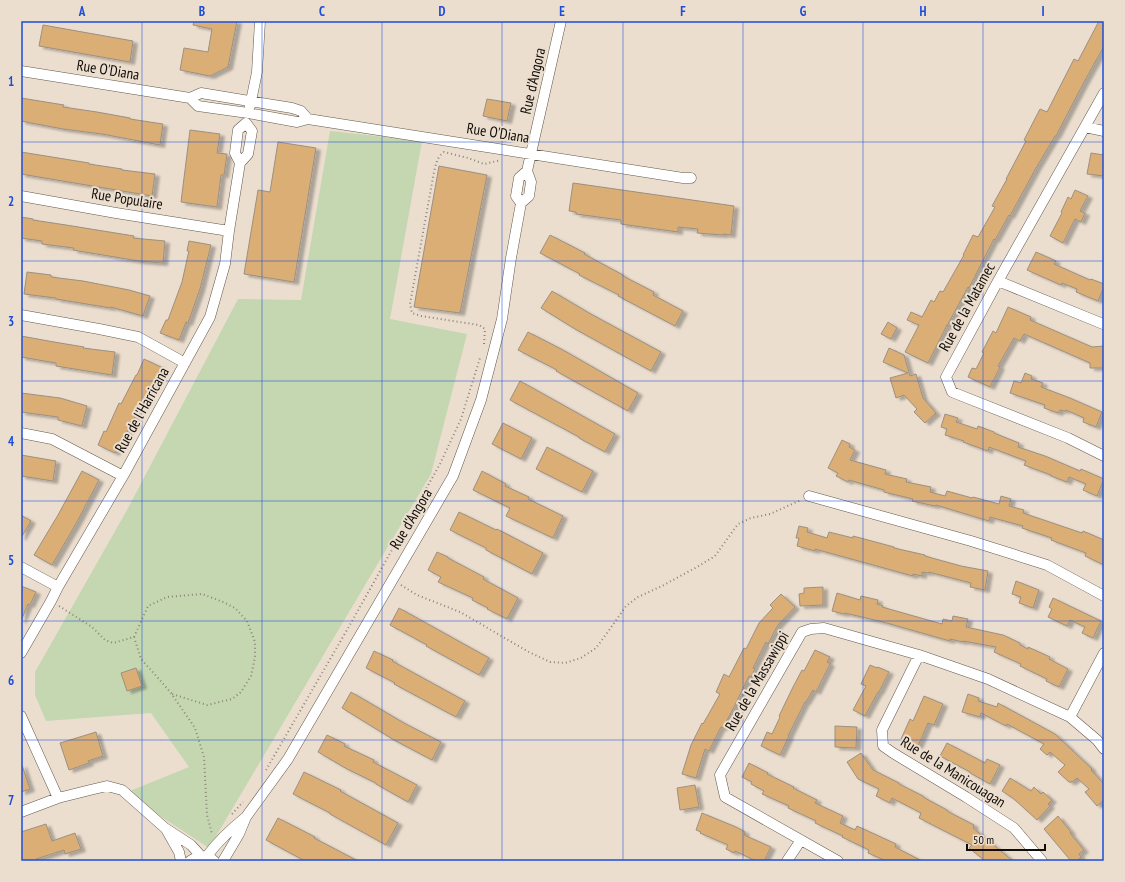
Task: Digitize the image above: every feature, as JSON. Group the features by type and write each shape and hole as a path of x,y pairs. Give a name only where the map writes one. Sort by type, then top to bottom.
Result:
{"street":[{"name":"Rue de l'Harricana","path":"21,653 58,587 124,476 210,317 225,264 240,163 248,154 252,131 247,118 257,72 260,21"},
{"name":"Rue d'Angora","path":"223,861 239,834 246,817 288,759 453,476 481,400 502,319 521,203 529,196 531,182 527,171 561,21"},
{"name":"Rue O'Diana","path":"21,71 190,98 201,93 250,101 301,111 308,119"},
{"name":"Rue de la Matamec","path":"1104,93 998,281 946,377 952,392 1068,438 1104,456"},
{"name":"Rue O'Diana","path":"190,98 198,106 247,118 297,122 308,119 687,178"},
{"path":"1085,127 1104,131"},
{"name":"Rue Populaire","path":"21,196 229,231"},
{"path":"998,281 1103,324 1104,323"},
{"path":"21,315 99,328 138,337 185,363"},
{"path":"21,433 52,439 124,476"},
{"path":"809,496 971,541 1047,565 1104,596"},
{"path":"21,567 58,587"},
{"name":"Rue de la Massawippi","path":"838,861 725,797 720,775 802,632 811,629 824,628 919,655 988,679 1070,717 1097,740 1104,749"},
{"path":"1070,717 1104,653"},
{"name":"Rue de la Manicouagan","path":"919,655 882,730 883,746 1014,828 1042,861"},
{"path":"21,716 58,798"},
{"path":"21,812 58,798 107,786 122,790 165,828 191,845 207,858"},
{"name":"Rue d'Angora","path":"207,858 215,846 232,828 246,817"},
{"path":"165,828 179,852 181,861"},
{"path":"787,861 801,840"},
{"path":"190,861 196,857 207,858"}],"path":[{"path":"484,345 485,329 480,324 420,316 412,313 410,304 436,163 439,155 444,152 484,164 504,160"},
{"path":"266,771 440,464 462,419 482,353"},
{"path":"400,584 417,595 460,612 529,652 550,662 565,663 580,658 596,648 626,606 638,597 715,556 738,524 751,518 770,514 809,496"},
{"path":"171,693 207,705 232,699 241,692 250,676 255,642 246,621 235,608 202,594 167,597 148,606 134,637 140,659 171,693 195,728 204,757 207,815 213,835"},
{"path":"51,601 92,627 105,640 113,642 134,637"},
{"path":"228,819 243,802"}],"green space":[{"path":"330,131 422,141 390,319 467,334 431,474 209,848 125,793 189,767 151,713 46,721 35,695 35,672 127,510 238,299 301,300"}],"building":[{"path":"194,21 237,21 228,67 210,76 180,70 184,48 208,52 212,29 193,25"},
{"path":"1099,21 1104,21 1104,46 1056,136 1036,168 1010,216 1009,215 995,240 994,239 928,363 905,352 919,325 907,320 911,312 922,317 931,300 934,302 940,291 943,292 964,255 973,235 978,237 995,207 992,206 1026,141 1024,140 1040,109 1047,112 1074,59 1078,61"},
{"path":"43,25 133,41 130,62 39,46"},
{"path":"21,98 64,105 63,107 163,124 160,145 21,121"},
{"path":"487,99 511,103 507,121 483,116"},
{"path":"190,130 220,134 217,153 227,154 224,175 221,175 217,207 181,202"},
{"path":"278,142 316,148 294,282 244,274 258,190 270,192"},
{"path":"21,152 122,170 155,174 152,196 21,174"},
{"path":"1091,153 1104,155 1104,176 1087,174"},
{"path":"439,166 487,175 460,313 414,307"},
{"path":"573,183 734,206 731,235 697,233 698,229 678,227 678,232 621,224 621,220 576,214 576,212 569,211"},
{"path":"1075,190 1088,196 1080,211 1085,213 1081,222 1075,219 1063,243 1050,236 1062,213 1061,212 1068,197 1071,199"},
{"path":"21,217 134,236 133,238 165,241 163,263 139,261 73,250 74,248 42,244 42,241 21,238"},
{"path":"550,235 654,292 653,295 683,311 675,326 540,253"},
{"path":"189,241 211,245 200,289 188,323 186,322 179,340 160,333 166,320 168,320 182,282 189,251 187,251"},
{"path":"1036,252 1056,261 1054,264 1090,280 1091,279 1104,284 1098,301 1076,292 1077,289 1062,283 1061,285 1027,270"},
{"path":"27,272 83,281 129,290 150,296 143,316 111,307 24,294"},
{"path":"552,291 661,352 651,371 575,329 541,308"},
{"path":"1008,307 1031,317 1030,320 1092,347 1104,346 1104,368 1090,368 1090,363 1024,334 1020,341 1014,338 998,366 1000,367 990,387 968,377 972,368 976,369 984,353 982,352 993,331 996,333"},
{"path":"888,322 897,328 891,339 881,334"},
{"path":"528,332 563,350 638,393 628,411 556,371 557,370 518,350"},
{"path":"21,336 84,347 83,348 115,352 112,375 56,366 56,363 21,357"},
{"path":"889,348 904,355 910,376 916,374 923,398 936,413 925,423 914,412 917,409 904,395 896,398 890,378 908,373 883,362"},
{"path":"144,359 161,367 155,381 140,409 139,408 125,437 123,436 115,453 98,445 104,431 106,432 119,403 121,404 137,375"},
{"path":"1025,373 1032,376 1031,379 1043,383 1041,387 1102,412 1096,427 1083,422 1084,418 1066,410 1060,410 1058,413 1044,408 1045,405 1010,393 1014,381 1021,383"},
{"path":"520,381 615,434 605,452 510,400"},
{"path":"21,393 60,398 87,406 82,426 58,420 58,417 21,412"},
{"path":"945,414 958,418 956,422 977,429 978,426 994,432 1019,443 1018,447 1045,456 1080,471 1081,469 1104,479 1097,496 1083,490 1086,484 1069,477 1067,482 1024,465 1026,461 989,447 988,451 945,435 947,429 941,427"},
{"path":"503,423 532,438 521,459 492,444"},
{"path":"842,440 850,444 849,447 855,450 850,460 886,470 885,474 907,479 906,482 931,487 930,492 945,496 947,491 999,504 1001,496 1011,499 1009,506 1024,510 1023,513 1082,533 1083,531 1104,540 1104,565 1085,556 1086,553 1051,540 1052,538 1022,528 1023,526 990,517 989,521 936,505 912,501 913,499 884,492 884,490 849,480 848,482 836,476 838,473 828,468"},
{"path":"547,447 593,471 582,492 536,469"},
{"path":"21,455 56,461 53,481 21,476"},
{"path":"82,471 99,480 52,565 34,555"},
{"path":"482,471 506,484 505,486 529,497 528,499 563,516 553,538 506,516 510,508 473,490"},
{"path":"459,512 496,530 497,529 543,553 532,574 450,530"},
{"path":"21,515 31,521 21,538"},
{"path":"799,526 808,528 807,532 827,538 829,532 853,538 853,536 961,566 988,571 985,590 970,587 971,583 929,572 922,572 922,576 913,574 913,576 815,549 815,551 797,546 799,538 796,538"},
{"path":"437,552 484,577 483,579 518,598 507,619 472,600 473,598 438,582 441,577 428,570"},
{"path":"1016,581 1039,590 1033,608 1019,603 1021,597 1012,594"},
{"path":"21,586 36,592 30,605 28,604 21,621"},
{"path":"823,587 823,605 800,606 799,594 804,593 804,588"},
{"path":"837,593 860,600 861,596 878,600 877,604 883,606 882,607 942,624 943,619 952,621 953,616 968,619 966,627 1003,635 1020,643 1020,645 1028,649 1028,647 1050,657 1049,659 1068,669 1059,687 1046,681 1047,679 1020,666 1021,664 994,652 996,647 950,639 950,641 883,622 832,611"},
{"path":"781,594 795,607 778,625 768,644 766,642 753,668 755,669 751,677 749,676 723,728 721,727 709,751 705,749 696,778 682,774 691,745 702,723 703,724 720,694 716,692 724,674 729,677 744,648 746,649 759,623 773,608 770,605"},
{"path":"1053,598 1101,621 1093,638 1082,633 1085,627 1070,620 1067,626 1048,617 1052,609 1049,607"},
{"path":"399,608 489,658 479,675 390,625"},
{"path":"815,650 830,657 827,662 830,664 816,692 813,690 805,702 780,755 761,746 767,732 772,734 793,687 802,670 804,671"},
{"path":"374,651 393,660 392,661 465,701 456,717 366,668"},
{"path":"870,665 889,672 865,716 853,710 866,686 861,684"},
{"path":"136,668 142,686 127,691 121,673"},
{"path":"351,692 404,723 441,742 432,760 394,740 342,708"},
{"path":"968,694 979,698 978,701 997,707 998,703 1055,734 1092,769 1091,770 1104,784 1104,800 1097,806 1085,792 1089,789 1077,778 1072,782 1069,782 1058,772 1065,765 1050,752 1047,755 1040,749 1044,744 1007,724 1006,726 981,713 980,717 962,712"},
{"path":"924,696 943,704 934,725 928,723 918,746 901,739 910,719 913,721"},
{"path":"835,726 857,727 856,748 835,747"},
{"path":"96,732 103,756 69,770 60,743"},
{"path":"327,735 345,744 344,746 374,760 373,762 417,785 408,802 318,752"},
{"path":"947,743 985,763 987,759 1000,765 990,784 940,756"},
{"path":"861,753 873,770 974,825 973,828 1013,861 985,861 969,848 972,845 919,818 921,813 892,798 890,803 876,796 879,789 858,779 847,762"},
{"path":"749,763 817,800 815,803 843,816 840,823 855,830 857,826 896,844 895,847 922,861 886,861 868,853 869,850 842,837 843,836 815,823 816,821 788,808 789,806 762,794 764,791 742,777"},
{"path":"22,765 30,789 21,792 21,766"},
{"path":"304,772 341,790 340,791 398,823 386,845 293,794"},
{"path":"1010,778 1031,791 1034,787 1041,794 1043,792 1052,800 1048,804 1050,806 1037,820 1014,799 1002,791"},
{"path":"695,785 699,807 680,810 677,788"},
{"path":"702,813 736,827 745,832 744,835 771,847 764,861 756,861 735,851 734,853 726,849 728,845 696,830"},
{"path":"1058,816 1084,850 1079,854 1081,857 1077,861 1071,861 1044,829"},
{"path":"278,818 358,861 305,861 266,840"},
{"path":"46,824 52,841 75,833 81,849 65,854 64,850 36,859 36,861 21,861 21,832"}]}
